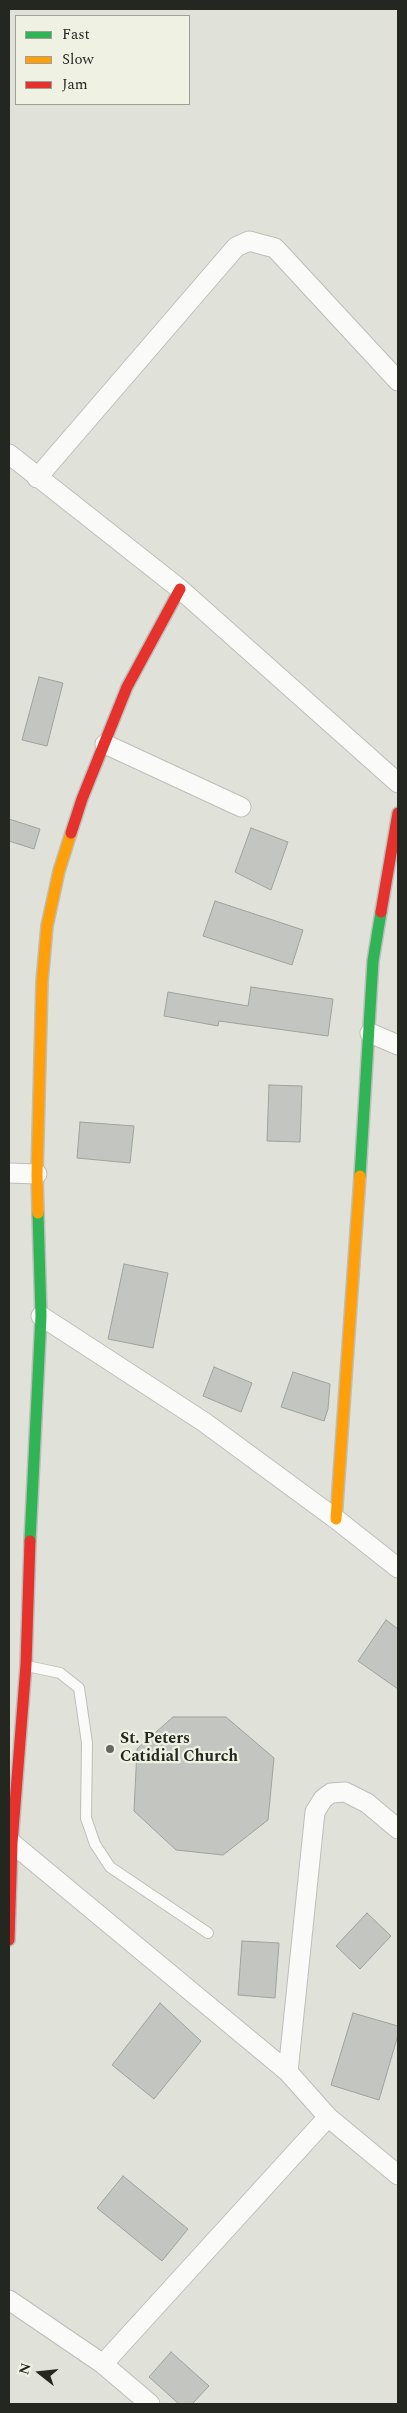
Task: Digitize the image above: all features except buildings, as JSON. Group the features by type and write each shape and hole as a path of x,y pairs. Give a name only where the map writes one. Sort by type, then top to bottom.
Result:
{"street":[{"path":"37,478 236,247 249,241 275,248 398,381"},
{"path":"9,454 180,589 398,783"},
{"path":"9,1940 12,1842 26,1665 17,1626 41,1316 37,1174 42,982 47,926 58,871 82,799 127,687 180,589"},
{"path":"104,744 241,808"},
{"path":"336,1519 370,1033 373,961 398,813"},
{"path":"370,1033 398,1045"},
{"path":"9,1173 37,1174"},
{"path":"41,1316 204,1422 336,1519 398,1568"},
{"path":"288,2072 316,1812 323,1799 331,1793 345,1792 367,1803 398,1830"},
{"path":"12,1842 288,2072 328,2117 398,2175"},
{"path":"103,2364 328,2117"},
{"path":"9,2300 103,2364 150,2404"}],"lane":[{"path":"26,1665 60,1673 80,1688 87,1743 86,1818 95,1844 110,1867 208,1933"}],"traffic: fast":[{"path":"360,1176 373,961 381,912"},
{"path":"30,1541 41,1316 38,1213"}],"traffic: slow":[{"path":"38,1213 37,1174 42,982 47,926 59,871 71,833"},
{"path":"336,1519 360,1176"}],"traffic: jam":[{"path":"71,833 82,799 127,687 180,589"},
{"path":"381,912 398,813"},
{"path":"9,1940 12,1843 26,1665 30,1541"}],"place":[{"name":"St. Peters Catidial Church","path":"110,1749"}]}
